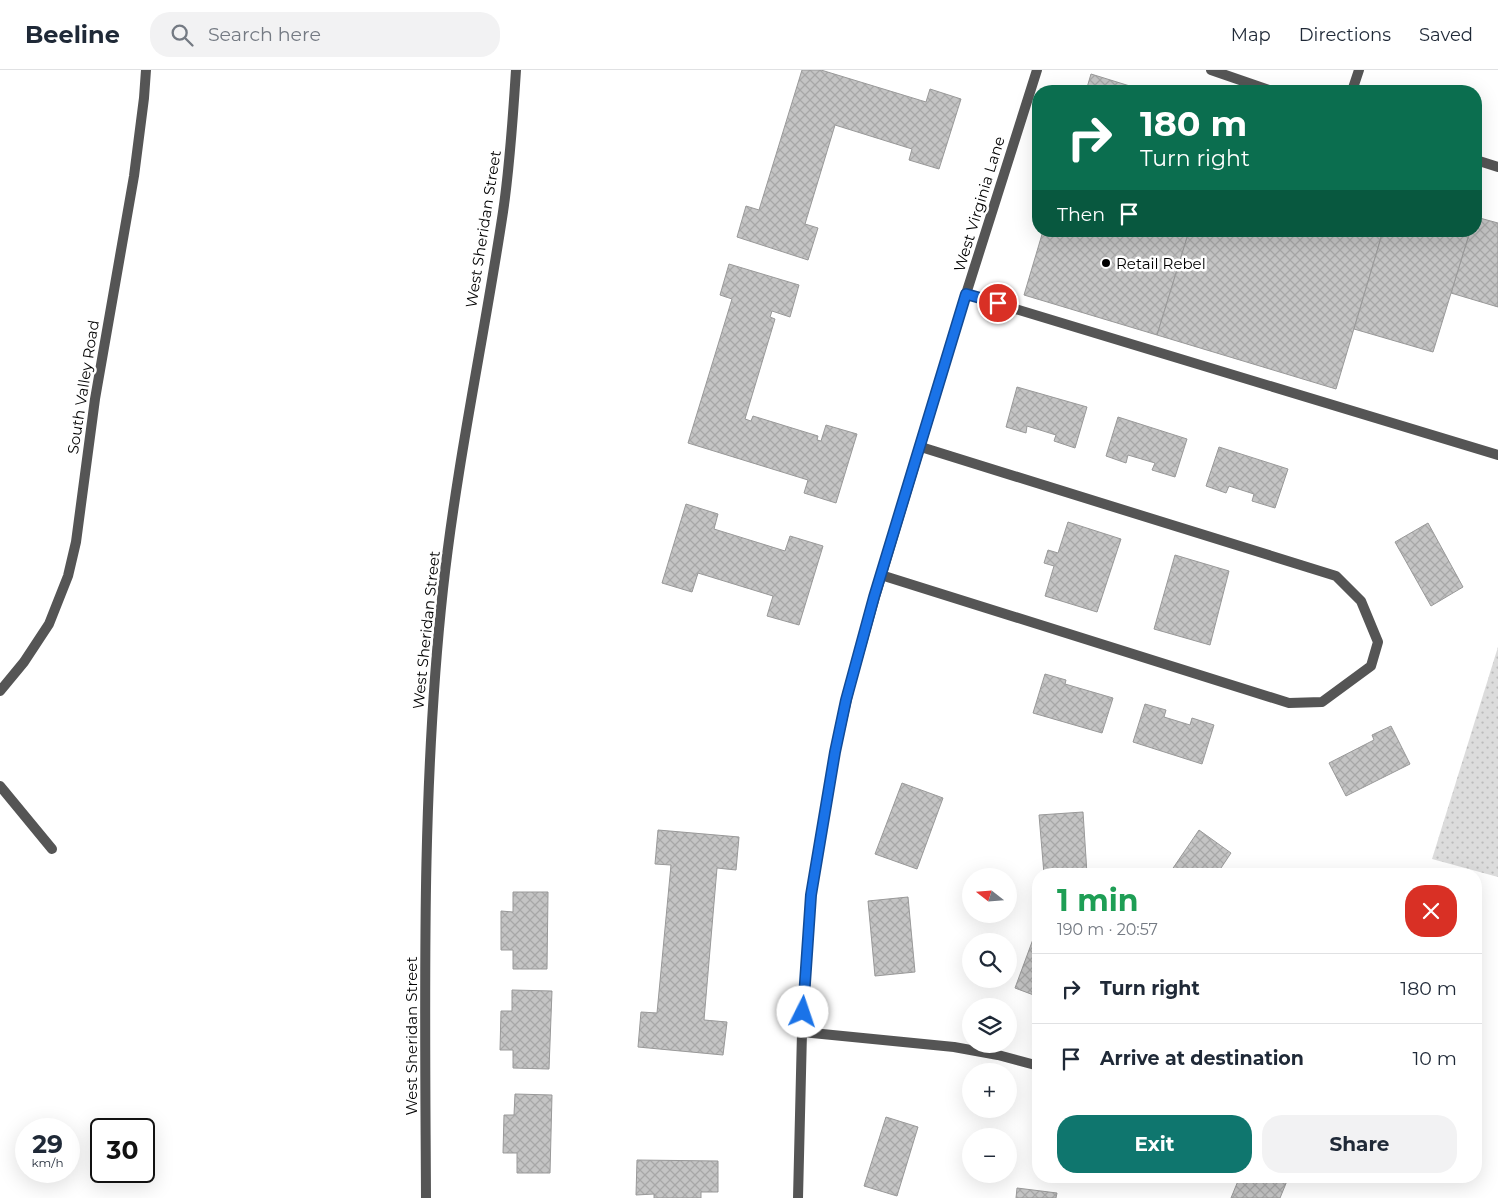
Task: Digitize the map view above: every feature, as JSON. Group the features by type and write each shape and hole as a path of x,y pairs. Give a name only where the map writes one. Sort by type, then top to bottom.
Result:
{"street":[{"name":"South Valley Road","path":"0,690 24,662 49,624 70,568 76,542 96,399 134,176 146,70"},
{"name":"West Sheridan Street","path":"426,1198 427,828 433,699 443,588 462,445 503,211 512,135 516,70"},
{"name":"West Virginia Lane","path":"798,1198 802,1032 811,895 835,752 850,686 881,575 1036,70"},
{"path":"1211,70 1255,85"},
{"path":"1354,85 1359,70"},
{"path":"1482,162 1498,167"},
{"path":"966,294 1498,455"},
{"path":"881,575 1289,703 1322,702 1371,666 1378,642 1361,601 1336,576 920,447"},
{"path":"0,786 52,849"},
{"path":"802,1032 954,1047 998,1055 1032,1064"}],"shaded area":[{"path":"1498,647 1498,877 1482,873 1482,868 1465,868 1432,859"}],"building":[{"path":"802,70 821,70 926,102 930,89 961,99 939,169 909,160 912,149 835,125 805,224 818,228 808,260 737,237 746,206 759,210"},
{"path":"1091,74 1127,85 1088,85"},
{"path":"1482,219 1498,223 1498,307 1451,293 1468,237 1482,237"},
{"name":"Retail Rebel","path":"1041,237 1187,237 1157,335 1024,295"},
{"path":"1187,237 1381,237 1336,389 1157,335"},
{"path":"1381,237 1468,237 1433,352 1354,329"},
{"path":"729,264 799,285 790,317 772,311 770,317 775,319 745,419 751,421 753,416 818,436 817,440 821,441 826,425 857,434 836,503 804,493 808,480 688,443 732,299 720,295"},
{"path":"1017,387 1087,407 1075,448 1054,441 1056,435 1027,426 1026,433 1006,427"},
{"path":"1118,417 1187,439 1175,477 1152,470 1155,463 1128,455 1126,463 1106,456"},
{"path":"1219,447 1288,469 1275,508 1252,501 1254,494 1229,486 1226,493 1206,486"},
{"path":"686,504 718,514 714,529 785,551 790,536 823,546 799,625 767,616 773,596 698,573 692,592 662,583"},
{"path":"1068,522 1121,539 1097,612 1045,596 1054,566 1044,563 1048,550 1058,553"},
{"path":"1428,523 1463,587 1431,606 1395,542"},
{"path":"1175,555 1229,571 1210,645 1154,629"},
{"path":"1045,674 1066,680 1065,684 1113,698 1102,733 1033,713"},
{"path":"1145,704 1166,710 1164,717 1190,725 1192,718 1214,725 1202,764 1133,742"},
{"path":"1391,726 1410,764 1346,796 1329,763 1374,740 1372,735"},
{"path":"902,783 943,798 917,869 875,854"},
{"path":"1083,812 1087,868 1043,868 1039,815"},
{"path":"658,830 739,837 736,870 717,868 704,1020 727,1022 723,1055 638,1047 641,1012 657,1013 671,865 655,864"},
{"path":"1199,830 1231,853 1221,868 1173,868"},
{"path":"513,892 548,892 547,969 513,969 513,950 501,950 501,911 513,912"},
{"path":"908,897 915,972 875,976 868,901"},
{"path":"1032,942 1032,994 1015,988 1017,988 1017,983"},
{"path":"512,990 552,991 549,1069 513,1068 513,1050 500,1050 501,1011 512,1011"},
{"path":"515,1094 552,1095 550,1173 517,1173 517,1153 503,1153 504,1115 514,1115"},
{"path":"886,1117 918,1127 897,1196 864,1186"},
{"path":"637,1160 718,1161 718,1192 701,1192 701,1198 654,1198 654,1194 636,1195"},
{"path":"1237,1183 1286,1183 1280,1198 1231,1198"},
{"path":"1017,1188 1057,1193 1056,1198 1016,1198"}],"place":[{"name":"Retail Rebel","path":"1106,263"}],"route":[{"path":"803,1012 811,895 835,752 846,700 874,597 966,294 998,303"}]}
